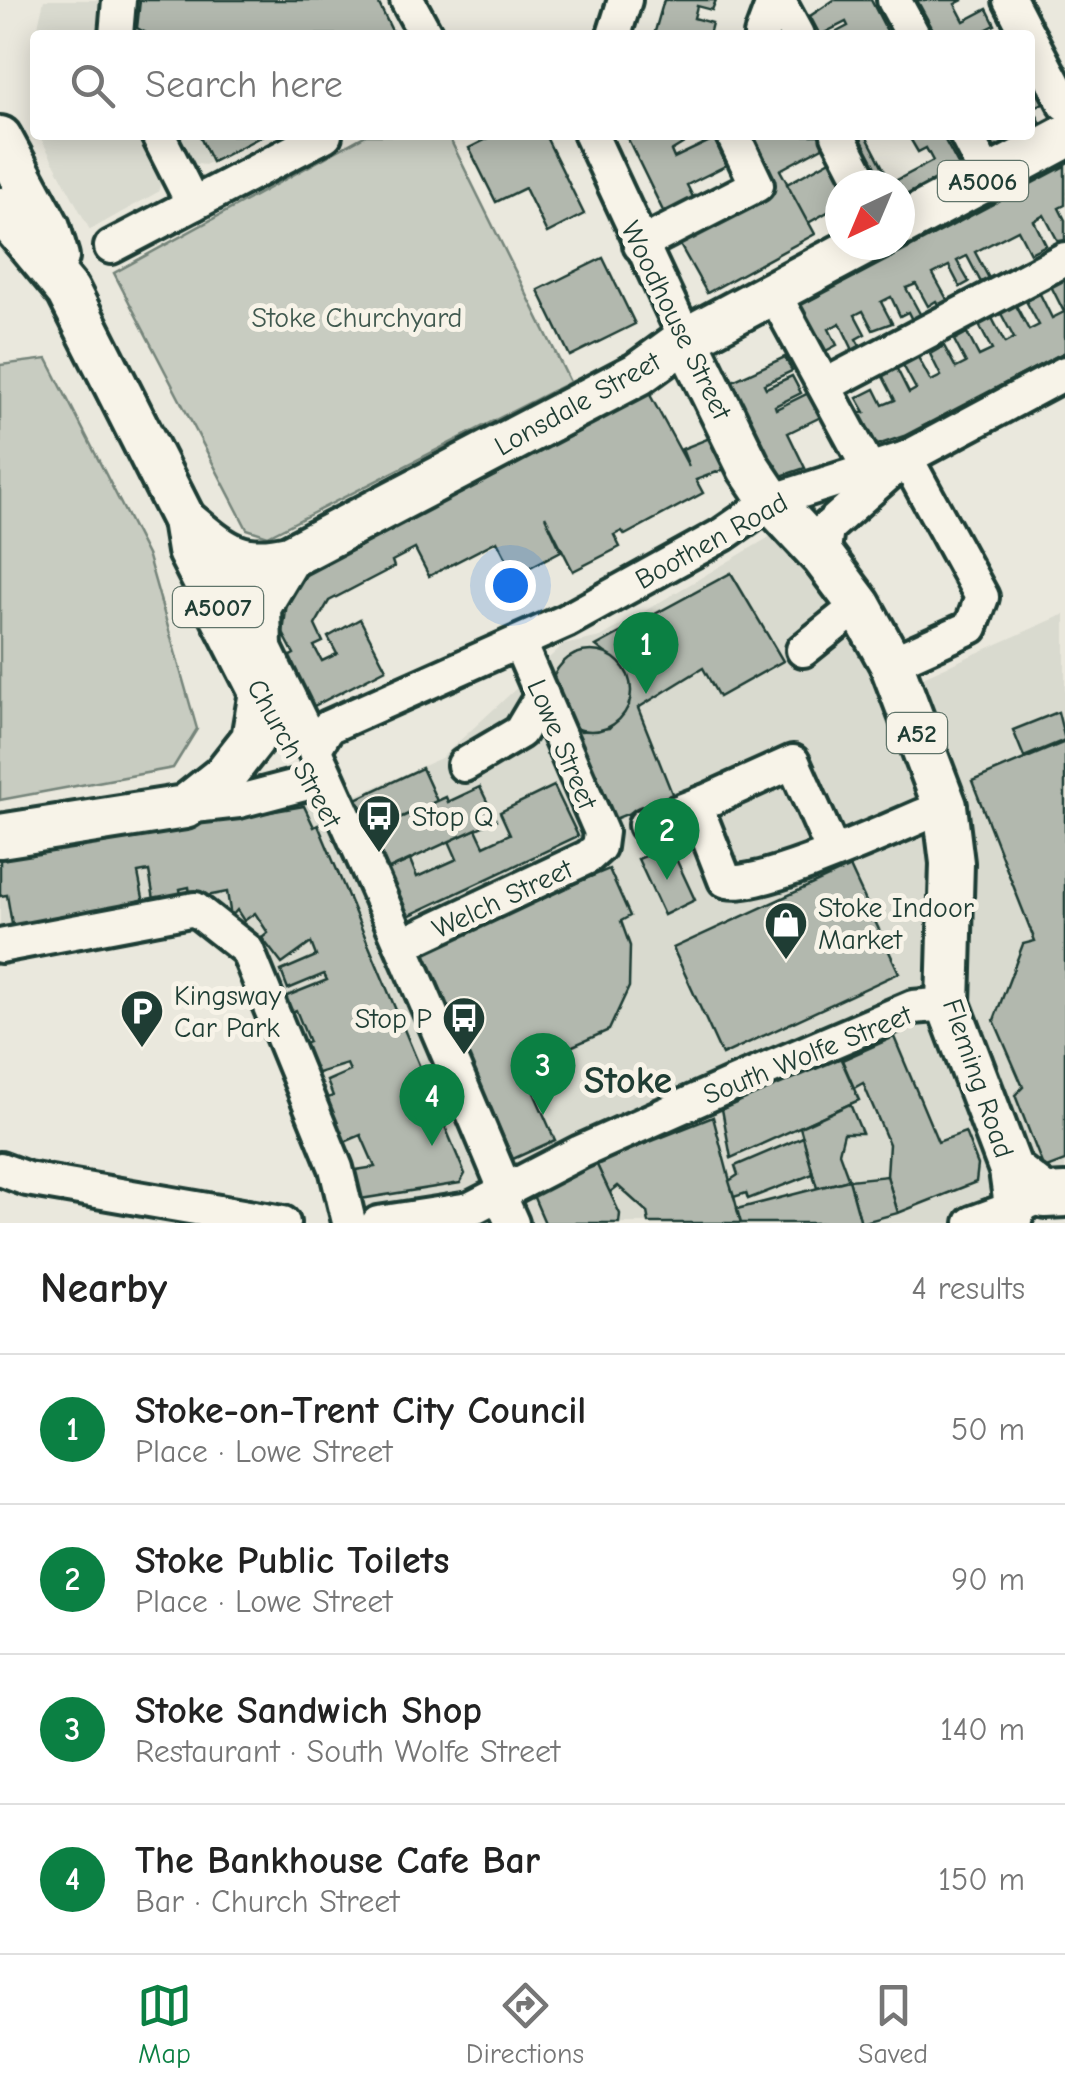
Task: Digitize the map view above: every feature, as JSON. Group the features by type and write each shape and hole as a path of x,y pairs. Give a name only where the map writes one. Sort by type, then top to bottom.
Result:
{"main road":[{"name":"A5006","path":"915,217 1065,137"},
{"name":"A5007","path":"0,138 48,227 68,291"},
{"name":"A5007","path":"0,208 68,291"},
{"name":"Lonsdale Street","path":"221,554 250,562 289,557 638,374 686,339 833,260"},
{"path":"638,374 687,368 710,388 716,365 822,266"},
{"name":"Church Street","path":"68,291 184,520 189,551 261,692"},
{"name":"Woodhouse Street","path":"686,339 771,501"},
{"name":"Fleming Road","path":"771,501 823,557 859,605 891,663 945,806 952,862 948,1004 1039,1205"},
{"path":"184,520 221,554"},
{"path":"0,836 184,807 224,776 253,739 261,692 259,607 289,557"}],"street":[{"path":"117,30 120,0"},
{"path":"408,0 423,30"},
{"path":"616,30 625,0"},
{"path":"764,30 776,0"},
{"path":"776,0 793,30"},
{"path":"894,0 910,30"},
{"path":"1010,0 1025,30"},
{"path":"1035,48 1065,104"},
{"path":"161,140 193,204"},
{"path":"111,247 315,140"},
{"name":"Woodhouse Street","path":"593,140 686,339"},
{"path":"640,245 757,185 735,140"},
{"path":"841,140 856,170"},
{"path":"969,140 988,178"},
{"path":"826,385 1065,260"},
{"path":"779,303 869,470"},
{"name":"Boothen Road","path":"318,771 328,727 519,643 722,535 771,501 906,458 1065,373"},
{"path":"891,663 970,627 982,597 906,458"},
{"name":"Boothen Road","path":"823,557 827,528 906,458"},
{"name":"Church Street","path":"221,554 318,771 403,944 503,1208"},
{"path":"803,650 859,605"},
{"name":"Lowe Street","path":"519,643 601,832 599,847"},
{"name":"Church Street","path":"261,692 318,771 343,840 503,1208"},
{"path":"464,765 520,732 542,695"},
{"path":"645,824 792,762 834,852"},
{"path":"184,807 239,801 318,771"},
{"path":"704,802 698,819 725,880 732,884 781,873 945,806"},
{"name":"Welch Street","path":"403,944 588,858 599,847"},
{"path":"0,946 195,909 248,950 336,1168 351,1223 340,1223"},
{"name":"South Wolfe Street","path":"378,1223 503,1208 734,1082 913,1007 948,1004"},
{"path":"0,1169 27,1180 283,1223"},
{"path":"972,1223 1039,1205"}],"shaded area":[{"path":"44,0 377,0 392,30 37,30"},
{"path":"42,140 254,140 205,165 189,163 163,178 158,192 90,230"},
{"path":"783,529 891,691 1065,614 1065,1178 954,1223 361,1223 241,937 199,908 0,944 0,855 357,795 441,758 563,645 601,637"}],"green space":[{"name":"Stoke Churchyard","path":"357,140 450,140 570,382 268,536 247,529 114,273"},
{"path":"47,359 148,557 197,729 173,768 0,800 0,365"}],"building":[{"path":"140,0 377,0 392,30 141,30 137,28"},
{"path":"664,0 716,0 712,10 697,6 694,18 712,23 710,30 655,30"},
{"path":"834,0 871,0 886,30 840,30 848,26 846,22 830,30 817,30 810,16"},
{"path":"917,0 963,0 955,4 964,21 987,9 995,25 985,30 933,30"},
{"path":"1035,89 1043,103 1035,107"},
{"path":"1035,112 1044,129 1035,134"},
{"path":"201,140 254,140 212,162"},
{"path":"485,140 547,140 584,214 547,233 525,188 496,202 469,148"},
{"path":"628,140 689,140 671,151 674,158 714,140 727,165 687,185 696,203 666,217"},
{"path":"740,140 829,140 780,170 815,234 707,293 675,236 763,187"},
{"path":"869,140 884,170 862,170 848,145"},
{"path":"911,140 945,140 962,172 915,197 915,170 933,161 926,148 918,152"},
{"path":"991,140 1024,140 998,154"},
{"path":"838,156 846,170 825,170 825,213 808,223 787,184"},
{"path":"1065,166 1065,205 1059,208 1065,220 1065,243 1060,245 1044,215 1034,221 1046,245 1030,253 1018,230 975,252 992,284 984,288 967,256 957,261 969,282 960,287 949,266 933,274 948,301 939,306 936,301 928,306 916,284 906,288 925,323 916,328 908,312 900,316 891,297 881,302 892,323 873,330 863,311 855,315 865,334 856,339 860,346 853,350 840,323 829,329 837,345 820,354 788,312 887,260 915,260 915,245"},
{"path":"603,258 635,324 570,356 538,290"},
{"path":"1065,279 1065,352 904,436 863,450 847,418 865,412 857,398 875,389 883,405 895,400 878,367 892,359 909,393 916,389 898,356 913,348 931,381 941,376 930,354 944,346 956,368 966,363 954,340 967,333 979,356 992,350 979,325 992,318 1005,343 1014,338 997,306 1012,298 1029,330 1039,325 1026,301 1040,294 1052,318 1064,312 1051,286"},
{"path":"785,357 792,371 764,384 766,388 792,376 801,393 775,406 776,409 821,387 833,411 788,433 805,468 775,478 728,383"},
{"path":"649,393 689,467 682,449 712,437 725,469 696,480 703,493 625,535 622,531 614,535 620,547 573,571 545,516 561,551 515,575 497,541 429,576 415,549 392,561 394,567 329,601 315,625 323,642 314,646 322,661 337,654 328,637 360,619 386,669 310,708 285,659 294,654 283,633 288,595 311,568"},
{"path":"731,573 783,661 719,697 703,668 638,708 673,796 607,822 568,726 581,731 609,728 629,705 628,677 621,665 596,646"},
{"path":"591,651 606,654 619,663 628,676 628,706 619,719 606,728 591,731 576,728 563,719 554,706 551,691 554,676 563,663 576,654"},
{"path":"1058,712 1065,740 1024,757 1013,730"},
{"path":"1065,742 1065,1161 1044,1169 1015,1095 1023,1087 994,1020 1023,944 1035,941 972,781"},
{"path":"422,768 437,801 369,832 354,800"},
{"path":"554,786 578,836 408,916 387,870 410,860 417,877 457,859 449,841 476,829 484,846 510,834 500,812"},
{"path":"480,787 496,820 387,870 369,832 446,797 448,802"},
{"path":"304,806 314,827 318,825 465,1174 460,1183 354,1200 349,1171 375,1167 361,1135 335,1146 317,1102 333,1096 327,1081 350,1071 347,1064 305,1077 293,1048 309,1042 296,1010 283,1015 277,1000 327,980 324,974 288,989 281,971 316,956 311,943 282,964 262,938 268,933 255,913 244,921 237,910 231,917 227,892 191,899 189,887 180,889 182,901 155,905 149,871 138,873 145,908 13,930 7,895 0,896 0,858"},
{"path":"670,846 695,900 664,915 638,859"},
{"name":"Stoke Indoor Market","path":"850,867 899,973 722,1055 673,948"},
{"path":"609,869 630,916 621,921 630,946 629,987 609,1030 523,1068 555,1140 513,1159 420,948"},
{"path":"894,1037 938,1142 965,1132 978,1165 976,1182 898,1213 887,1176 889,1144 863,1083 854,1088 842,1060"},
{"path":"839,1055 859,1100 731,1158 722,1109"},
{"path":"850,1104 862,1133 844,1133 839,1153 849,1180 817,1188 800,1127"},
{"path":"713,1117 741,1223 649,1223 647,1212 618,1186 609,1193 596,1163"},
{"path":"803,1137 813,1174 748,1199 746,1193 734,1197 729,1181 738,1175 735,1166"},
{"path":"596,1163 620,1214 619,1223 545,1223 532,1193"},
{"path":"887,1176 898,1213 861,1223 849,1180"},
{"path":"849,1180 861,1223 741,1223 737,1209"}],"place":[{"name":"Stoke-on-Trent City Council","path":"646,694"},
{"name":"Stop Q","path":"379,854"},
{"name":"Stoke Public Toilets","path":"667,880"},
{"name":"Stoke Indoor Market","path":"786,961"},
{"name":"Kingsway Car Park","path":"142,1049"},
{"name":"Stop P","path":"464,1056"},
{"name":"Stoke Sandwich Shop","path":"543,1115"},
{"name":"The Bankhouse Cafe Bar","path":"432,1146"}],"district":[{"name":"Stoke","path":"628,1080"}]}
